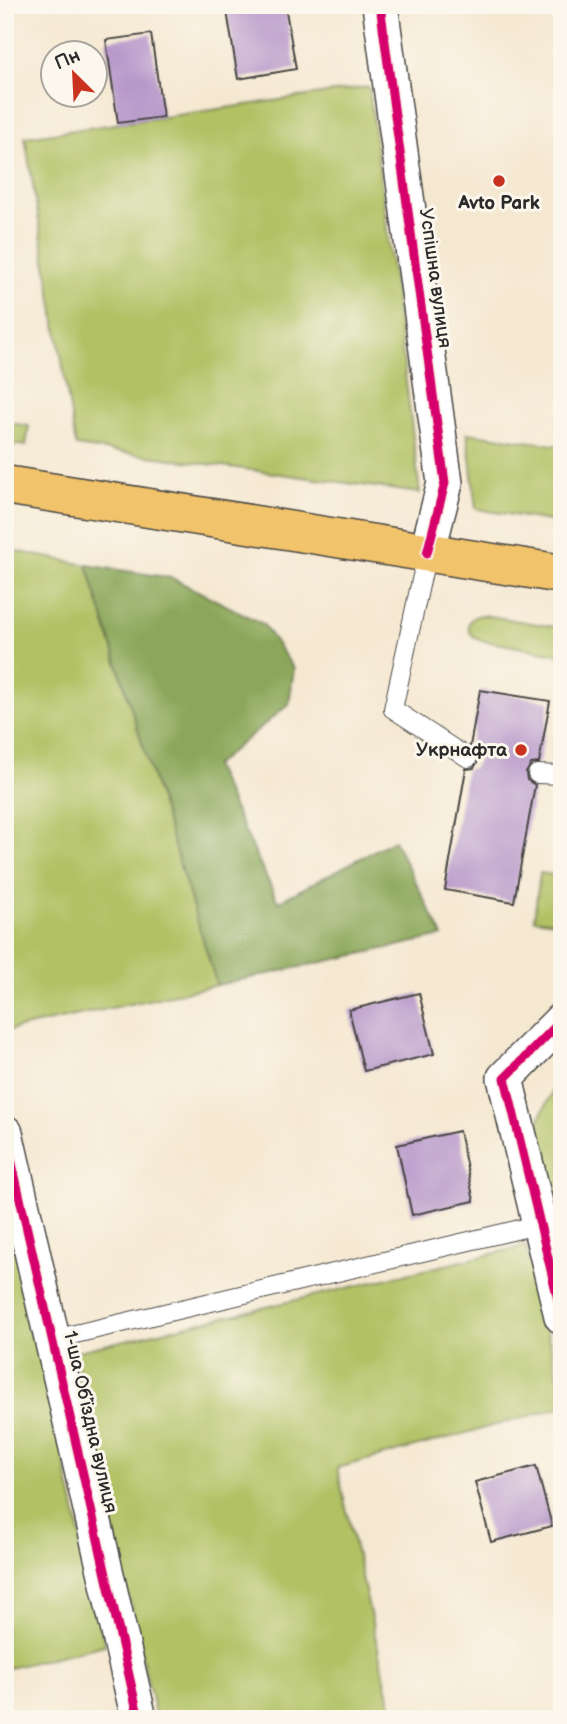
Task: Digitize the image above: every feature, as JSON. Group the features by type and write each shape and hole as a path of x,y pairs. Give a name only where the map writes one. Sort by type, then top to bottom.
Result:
{"main road":[{"path":"5,485 562,575"}],"street":[{"name":"Успішна вулиця","path":"380,5 445,483 427,553"},
{"path":"562,1020 505,1078 562,1316"},
{"name":"1-ша Обʼїздна вулиця","path":"5,1133 139,1719"}],"lane":[{"path":"427,553 393,709 468,758"},
{"path":"537,774 562,775"},
{"path":"54,1339 541,1224"}],"green space":[{"path":"369,87 420,493 76,446 25,137"},
{"path":"5,422 29,426 26,446 5,443"},
{"path":"467,433 562,446 562,523 476,509"},
{"path":"5,549 87,565 217,985 5,1031"},
{"path":"87,565 172,578 263,624 294,669 289,704 214,766 278,902 394,840 443,936 217,985"},
{"path":"483,615 562,628 562,655 479,640 471,633 469,625 473,618"},
{"path":"540,873 562,876 562,923 534,919"},
{"path":"562,1069 562,1221 538,1122"},
{"path":"5,1196 105,1645 5,1669"},
{"path":"526,1246 562,1392 562,1407 337,1468 394,1719 156,1719 74,1352"}],"building":[{"path":"226,5 285,5 296,69 238,79"},
{"path":"151,34 163,117 118,123 108,40"},
{"path":"480,690 550,701 539,763 531,764 526,773 527,780 535,785 514,902 445,890 466,769 474,768 479,759 478,752 470,746"},
{"path":"419,993 434,1054 364,1071 349,1010"},
{"path":"459,1131 474,1201 412,1215 397,1145"},
{"path":"536,1466 552,1526 491,1542 475,1482"}],"cycle path":[{"path":"380,5 445,483 427,553"},
{"path":"562,1020 505,1078 562,1316"},
{"path":"5,1133 139,1719"}],"place":[{"name":"Avto Park","path":"499,181"},
{"name":"Укрнафта","path":"521,750"}]}
